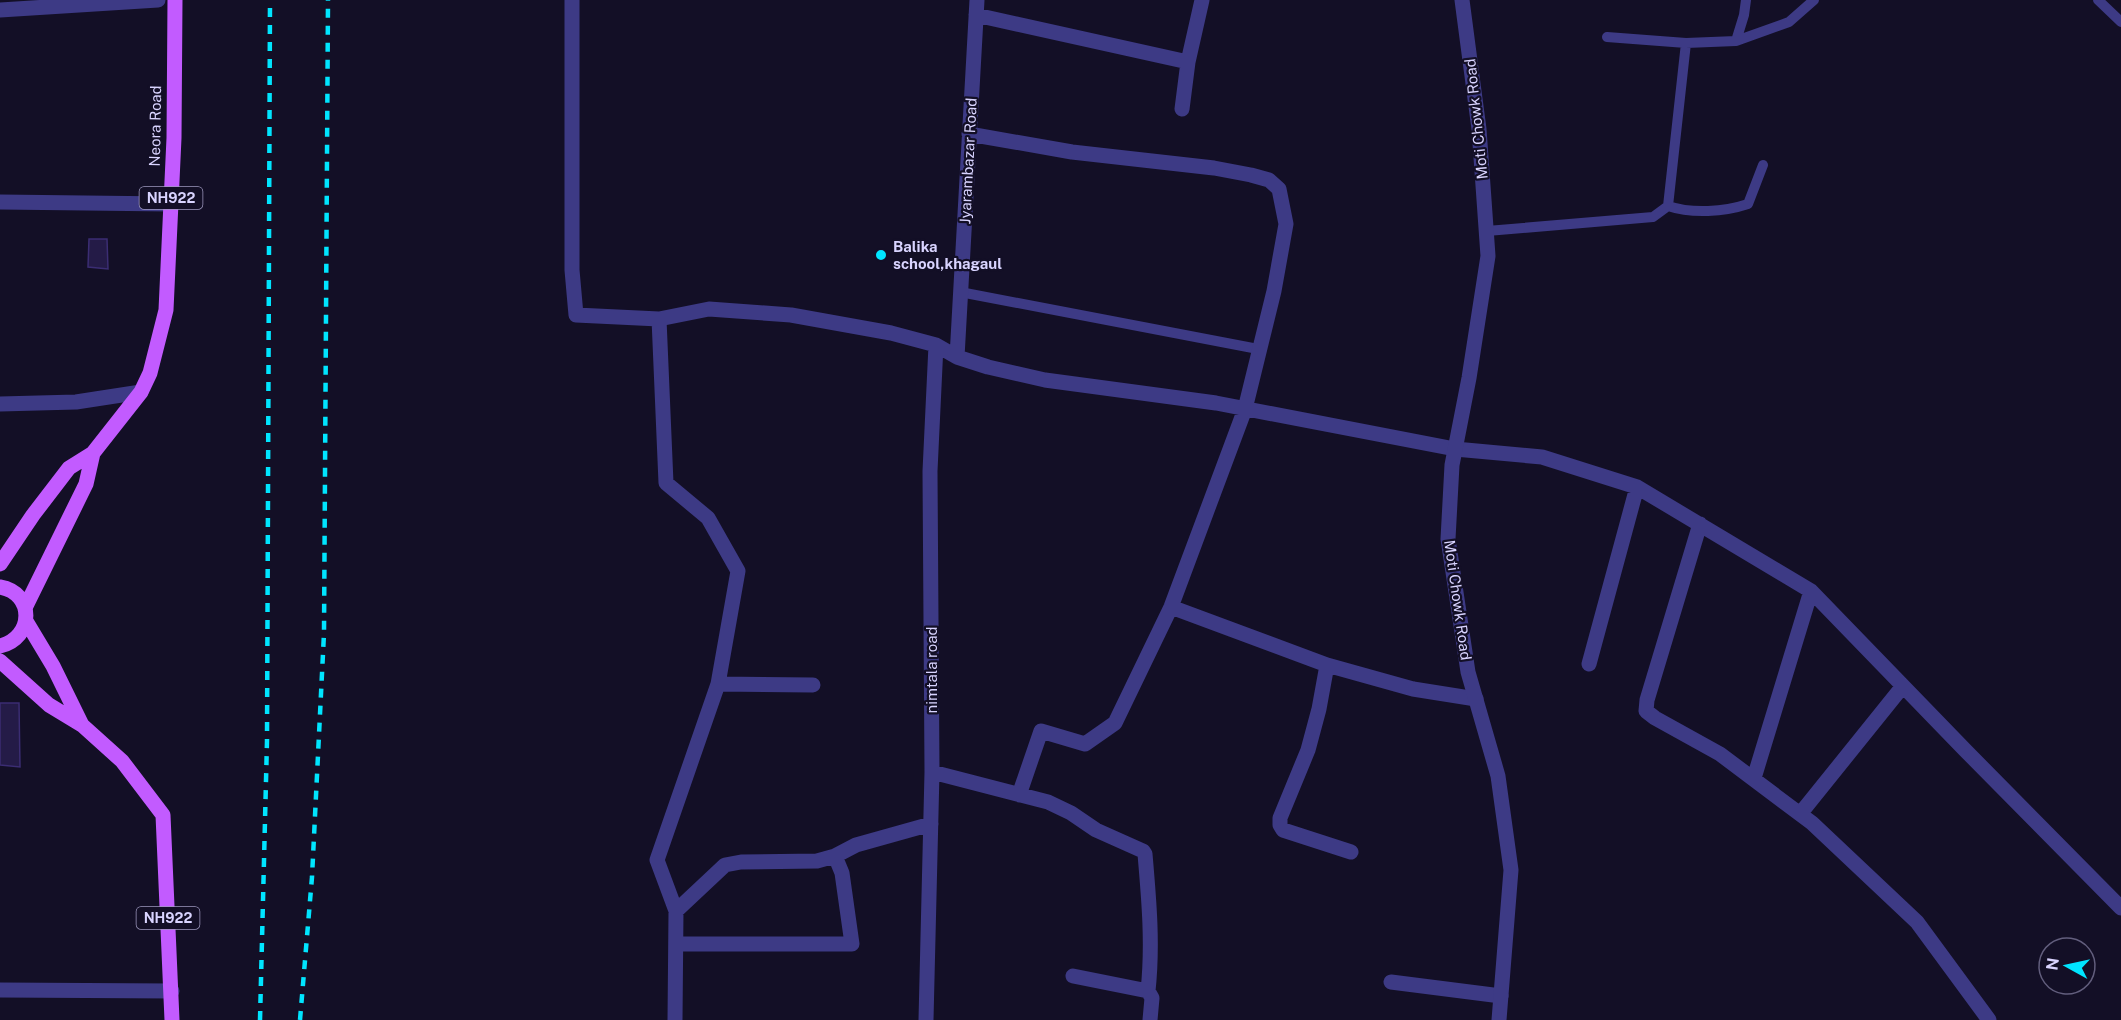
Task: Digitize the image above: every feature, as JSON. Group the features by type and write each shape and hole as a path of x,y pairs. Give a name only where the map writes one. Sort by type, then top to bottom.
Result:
{"main road":[{"name":"Neora Road","path":"93,453 141,392 150,373 166,310 174,138 175,0"},
{"path":"0,564 33,515 69,468 93,453"},
{"path":"0,646 17,638 86,484 93,453"},
{"path":"0,587 13,591 21,599 26,615 82,725"},
{"path":"0,661 49,705 82,725"},
{"name":"NH922","path":"82,725 122,761 163,815 172,1020"}],"street":[{"path":"0,10 158,0"},
{"path":"572,0 572,258 576,315 659,319 709,309 791,315 891,333 936,345 957,357 988,367 1045,380 1216,403 1455,449 1542,457 1637,487 1811,591 2121,908"},
{"path":"1182,109 1188,62 1202,0"},
{"name":"Moti Chowk Road","path":"1462,0 1479,129 1488,256 1469,378 1452,465 1449,539 1468,672 1498,776 1511,870 1500,1020"},
{"path":"977,7 1188,62"},
{"name":"Jyarambazar Road","path":"957,357 977,7"},
{"path":"969,134 1072,152 1214,168 1269,180 1279,189 1286,224 1274,291 1245,409 1171,608 1115,723 1085,744 1041,731 1019,795"},
{"path":"0,202 171,204"},
{"path":"659,319 666,483 708,518 738,571 718,684 657,860 676,911 675,1020"},
{"name":"nimtala road","path":"926,1020 932,772 930,471 936,345"},
{"path":"0,404 76,402 141,392"},
{"path":"1589,664 1637,487"},
{"path":"1701,524 1647,700 1646,711 1720,754 1800,814 1917,922 1989,1020"},
{"path":"1754,778 1811,591"},
{"path":"1171,608 1327,665 1413,689 1476,699"},
{"path":"1327,665 1308,750 1280,818 1280,825 1283,830 1351,852"},
{"path":"718,684 813,685"},
{"path":"1800,814 1903,686"},
{"path":"932,772 1048,802 1071,813 1096,830 1143,851 1150,923 1151,957 1148,991 1152,998 1150,1020"},
{"path":"676,911 724,865 741,862 817,861 835,856 856,845 931,824"},
{"path":"676,944 852,944 842,873 835,856"},
{"path":"1073,976 1148,991"},
{"path":"1391,982 1501,996"},
{"path":"0,990 172,991"}],"lane":[{"path":"1736,41 1746,0"},
{"path":"1607,37 1686,44 1736,41 1789,22 1815,0"},
{"path":"2098,0 2121,22"},
{"path":"1486,231 1653,217 1668,206 1686,44"},
{"path":"1668,206 1682,211 1732,209 1748,204 1763,165"},
{"path":"960,292 1258,349"}],"building":[{"path":"89,239 107,239 108,269 88,267"},
{"path":"0,703 19,703 20,767 0,765"}],"railway":[{"path":"260,1020 267,741 270,0"},
{"path":"300,1020 312,877 324,633 328,0"}],"place":[{"name":"Balika school,khagaul","path":"881,255"}]}
